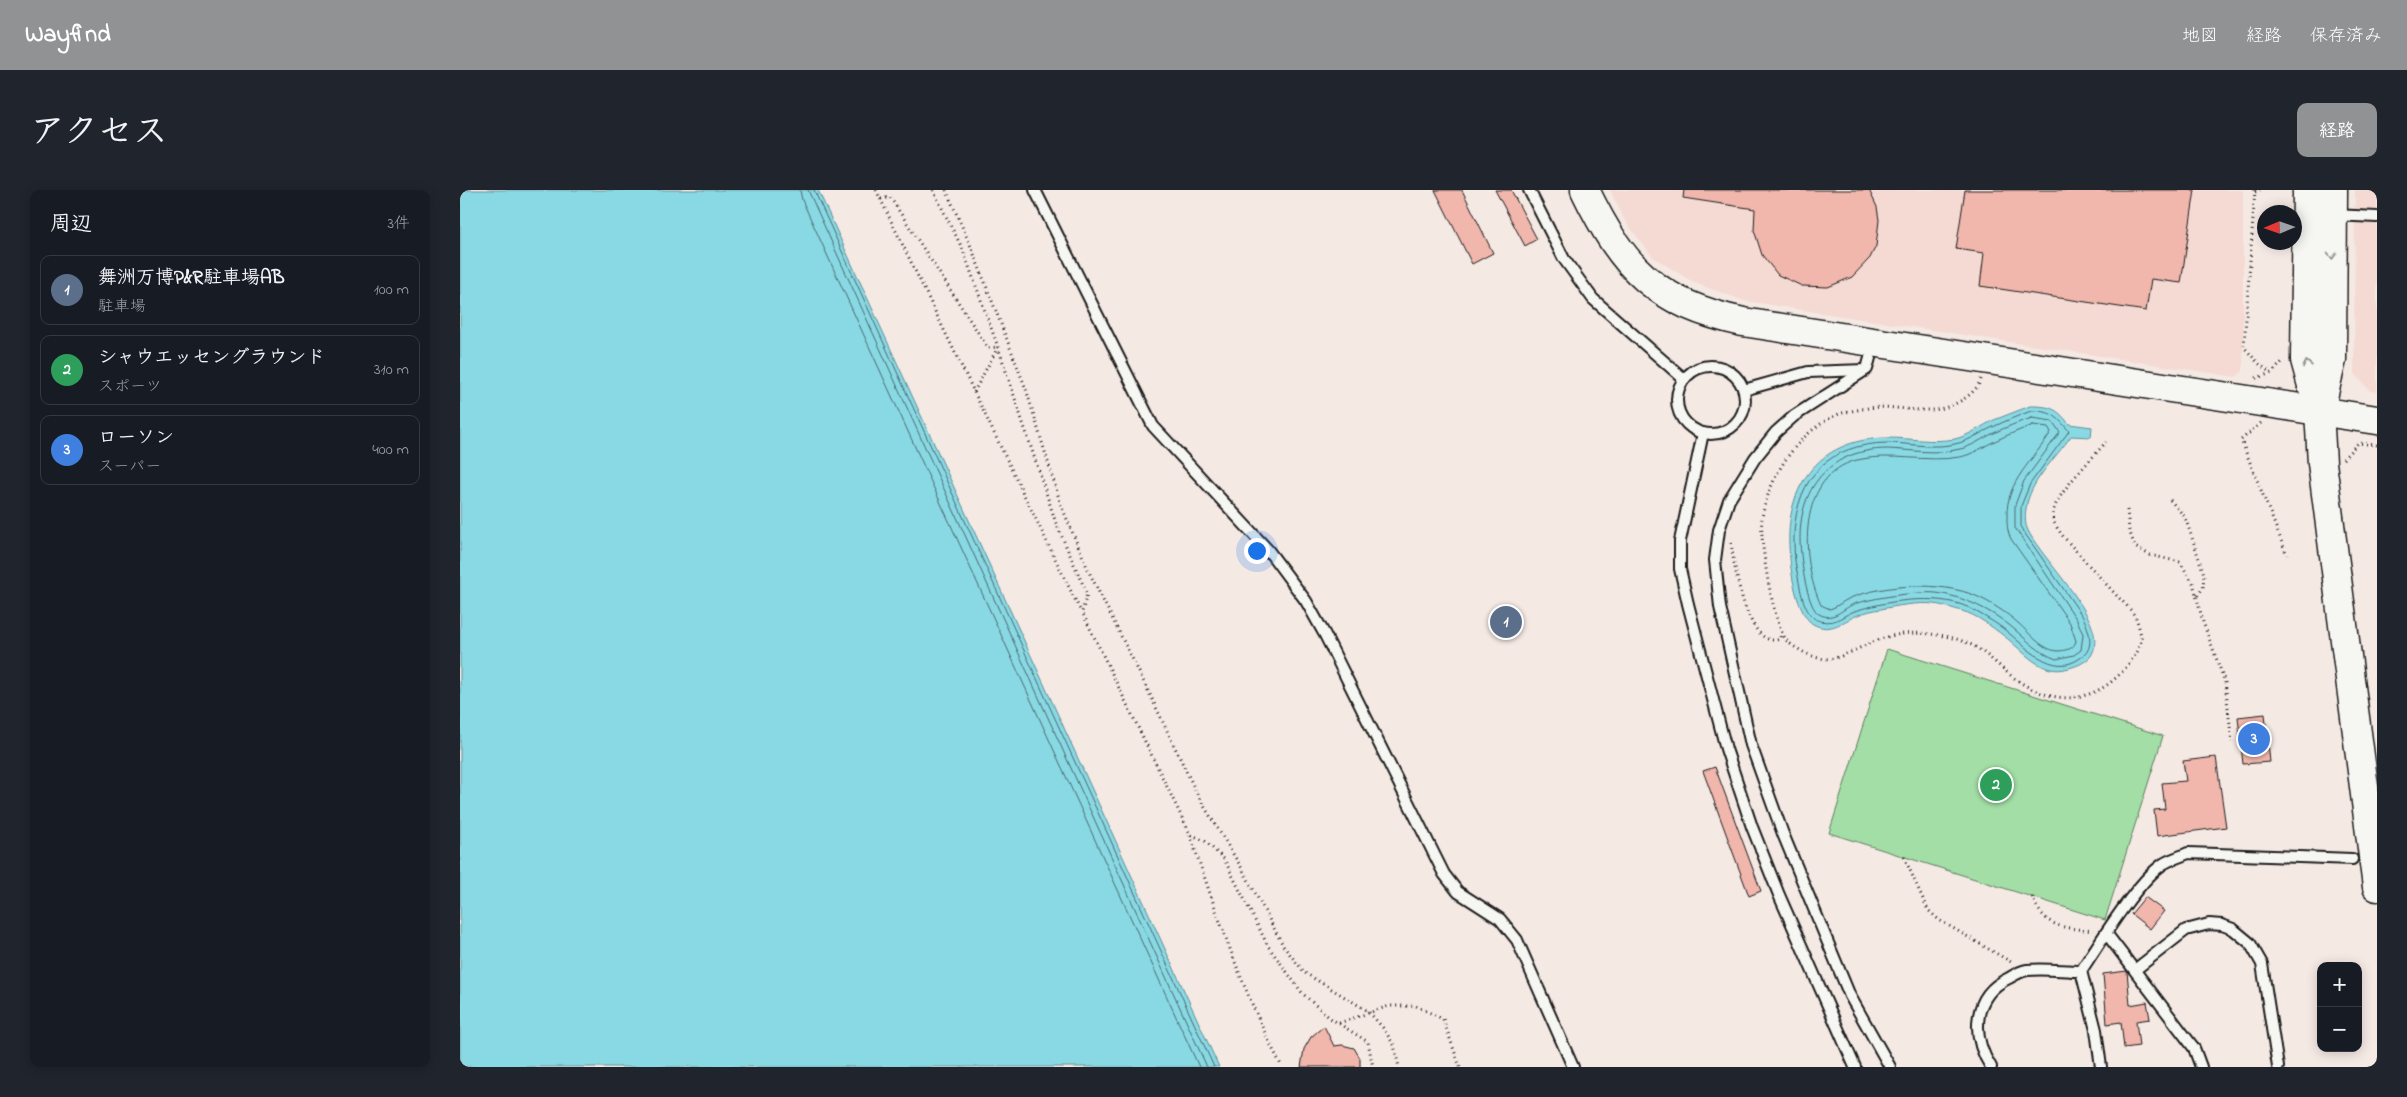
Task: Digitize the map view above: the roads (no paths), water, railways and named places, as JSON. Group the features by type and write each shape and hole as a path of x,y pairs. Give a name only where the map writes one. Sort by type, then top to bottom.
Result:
{"street":[{"path":"1585,190 1603,227 1624,258 1645,279 1684,304 1710,315 1743,322 2377,420"},
{"path":"2307,190 2305,360 2319,411 2322,463 2377,887"},
{"path":"2319,411 2332,360 2332,203"}],"lane":[{"path":"1035,190 1153,426 1249,527 1286,572 1306,601 1325,635 1444,874 1458,892 1489,910 1513,934 1573,1067"},
{"path":"1529,190 1564,259 1592,299 1684,379"},
{"path":"2332,203 2377,217"},
{"path":"1874,342 1867,370 1794,416 1776,432 1740,478 1719,530 1715,560 1720,607 1752,745 1783,834 1850,996 1890,1067"},
{"path":"1702,367 1723,367 1732,372 1744,390 1744,410 1739,420 1723,432 1703,433 1693,429 1684,422 1679,412 1678,389 1684,379 1692,371 1702,367"},
{"path":"1744,390 1808,372 1867,370"},
{"path":"1703,433 1680,542 1680,569 1688,604 1726,749 1752,827 1779,894 1855,1067"},
{"path":"2101,1067 2096,1030 2082,971 2106,932 2148,879 2164,864 2188,853 2352,859"},
{"path":"2136,970 2186,930 2209,924 2222,924 2234,928 2250,942 2262,964 2278,1067"},
{"path":"2106,932 2194,1048 2201,1067"},
{"path":"1991,1067 1978,1042 1979,1014 1984,1000 1993,988 2025,970 2082,971"}],"water":[{"path":"460,190 818,190 1219,1067 460,1067"},
{"path":"2030,406 2057,411 2069,424 2092,427 2091,437 2071,436 2044,471 2032,489 2025,516 2026,526 2034,541 2072,591 2092,627 2095,643 2090,657 2083,663 2059,670 2041,666 1979,618 1962,611 1934,604 1908,605 1872,611 1858,615 1837,626 1826,628 1813,624 1808,619 1799,604 1794,584 1789,533 1792,511 1799,490 1809,472 1823,458 1841,447 1863,440 1888,438 1946,440 1960,438 1994,420"}],"place":[{"name":"舞洲万博P&R駐車場AB","path":"1506,622"},
{"name":"ローソン","path":"2254,739"},
{"name":"シャウエッセングラウンド","path":"1996,785"}]}
